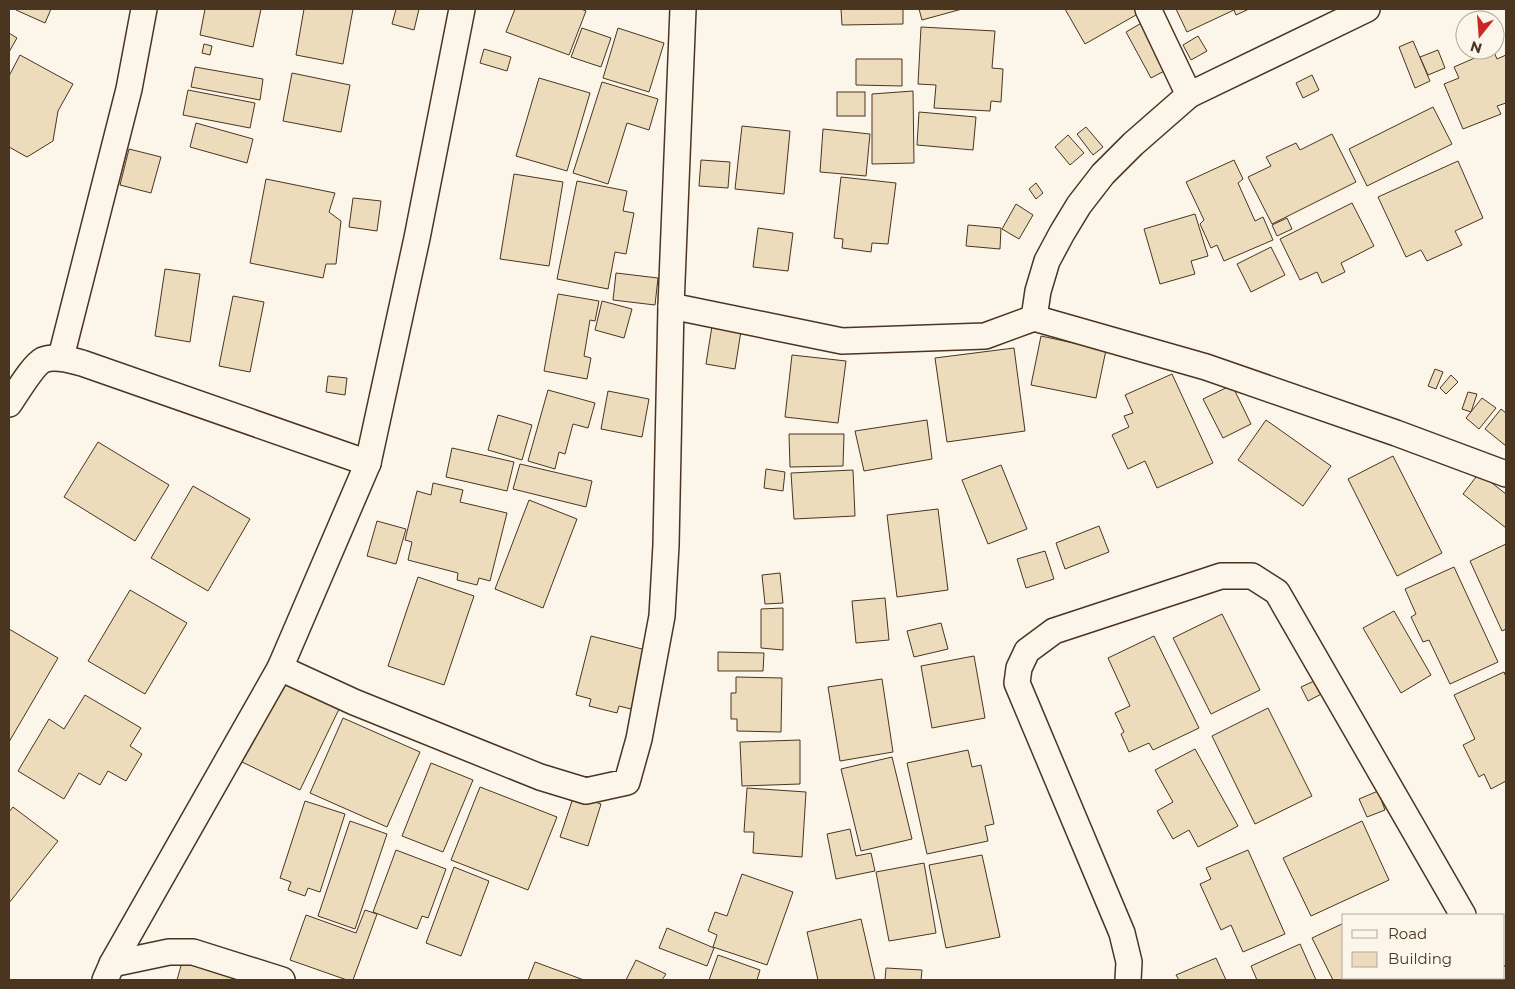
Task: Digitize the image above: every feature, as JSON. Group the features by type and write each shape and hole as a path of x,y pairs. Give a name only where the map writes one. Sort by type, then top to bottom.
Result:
{"street":[{"path":"61,357 129,89 144,9"},
{"path":"109,972 280,668 368,463 417,238 462,9"},
{"path":"280,668 354,702 540,777 586,791 627,782 639,739 662,616 666,545 671,306 684,9"},
{"path":"1148,9 1189,95"},
{"path":"1034,318 1038,292 1048,261 1079,205 1104,174 1133,144 1189,95 1367,9"},
{"path":"671,306 842,341 985,336 1034,318 1206,367 1396,433 1506,474"},
{"path":"9,404 42,360 61,357 368,463"},
{"path":"1128,980 1130,962 1122,933 1017,683 1019,668 1027,651 1054,631 1221,576 1252,576 1277,592 1463,914"},
{"path":"109,972 169,952 193,952 282,980"}],"building":[{"path":"17,9 51,9 45,23"},
{"path":"205,9 261,9 253,47 200,35"},
{"path":"304,9 353,9 343,64 296,55"},
{"path":"396,9 419,9 414,30 392,24"},
{"path":"515,9 581,9 586,11 569,55 506,32"},
{"path":"841,9 903,9 903,24 842,25"},
{"path":"919,9 962,9 922,20"},
{"path":"1065,9 1142,9 1143,11 1085,44"},
{"path":"1176,9 1249,9 1236,15 1234,10 1187,32"},
{"path":"1145,21 1170,68 1151,78 1126,32"},
{"path":"921,27 995,31 992,68 1003,69 1001,102 991,101 990,111 934,108 936,85 918,84"},
{"path":"582,28 611,38 601,67 571,57"},
{"path":"618,28 664,43 649,92 603,78"},
{"path":"9,33 17,38 9,52"},
{"path":"1198,36 1207,51 1191,60 1183,45"},
{"path":"1413,41 1430,81 1415,88 1399,47"},
{"path":"204,44 212,46 210,55 202,53"},
{"path":"484,49 511,57 507,71 480,63"},
{"path":"1438,50 1445,68 1428,75 1420,57"},
{"path":"20,55 73,84 58,111 53,141 27,157 9,147 9,76"},
{"path":"1506,55 1506,103 1497,106 1501,114 1463,129 1444,84 1459,78 1454,67 1470,60 1505,60"},
{"path":"856,59 902,59 902,86 856,85"},
{"path":"195,67 263,79 260,100 191,87"},
{"path":"292,73 350,85 341,132 283,121"},
{"path":"1312,75 1319,90 1303,98 1296,83"},
{"path":"539,78 590,93 567,171 516,156"},
{"path":"602,82 658,99 649,130 627,123 608,184 573,173"},
{"path":"188,90 255,103 250,128 183,115"},
{"path":"913,91 914,163 872,164 872,94"},
{"path":"837,92 865,92 865,116 837,116"},
{"path":"1433,107 1452,144 1367,186 1349,149"},
{"path":"919,112 976,117 973,150 917,145"},
{"path":"196,123 253,139 247,163 190,147"},
{"path":"742,126 790,131 784,194 735,189"},
{"path":"1086,127 1103,147 1093,155 1077,134"},
{"path":"823,129 870,134 866,176 820,172"},
{"path":"1332,134 1356,182 1272,224 1248,177 1271,166 1266,157 1296,143 1300,150"},
{"path":"1068,135 1084,153 1070,165 1055,147"},
{"path":"129,149 161,157 151,193 120,185"},
{"path":"701,160 730,162 728,188 699,186"},
{"path":"1234,160 1243,179 1238,183 1255,221 1263,217 1273,240 1224,261 1217,245 1211,248 1200,224 1204,220 1186,182"},
{"path":"1458,161 1483,218 1455,231 1462,245 1427,261 1421,250 1406,257 1378,197"},
{"path":"514,174 563,182 549,266 500,259"},
{"path":"841,177 896,183 888,244 872,243 871,252 842,248 843,239 834,238"},
{"path":"266,179 335,193 329,212 341,221 336,264 326,264 323,278 250,263"},
{"path":"577,181 627,191 623,211 634,213 626,254 615,252 608,289 557,279"},
{"path":"1036,183 1043,193 1036,199 1029,189"},
{"path":"353,198 381,201 377,231 349,227"},
{"path":"1352,203 1374,246 1341,263 1345,272 1322,283 1317,272 1300,280 1280,239"},
{"path":"1016,204 1033,215 1019,239 1002,229"},
{"path":"1195,214 1208,256 1191,261 1195,274 1160,284 1144,229"},
{"path":"1287,218 1292,229 1277,236 1272,225"},
{"path":"968,225 1001,228 1000,249 966,246"},
{"path":"758,228 793,233 788,271 753,267"},
{"path":"1271,247 1285,275 1251,292 1237,264"},
{"path":"165,269 200,274 190,342 155,336"},
{"path":"616,273 658,278 655,305 613,300"},
{"path":"558,294 599,301 595,321 590,320 584,356 591,358 587,379 544,371"},
{"path":"233,296 264,302 250,372 219,366"},
{"path":"602,301 632,309 624,338 595,330"},
{"path":"712,326 741,331 735,369 706,364"},
{"path":"1041,336 1106,350 1096,398 1031,385"},
{"path":"1014,348 1025,431 947,442 935,358"},
{"path":"792,355 846,361 838,423 785,417"},
{"path":"1435,369 1443,372 1436,389 1428,386"},
{"path":"1172,374 1213,463 1157,488 1145,461 1128,469 1112,435 1129,427 1124,416 1133,413 1125,395"},
{"path":"1451,375 1458,382 1446,394 1440,388"},
{"path":"328,376 347,378 345,395 326,392"},
{"path":"1232,385 1251,424 1223,438 1203,399"},
{"path":"548,390 595,403 588,428 573,424 565,454 559,452 555,469 528,461"},
{"path":"608,391 649,399 642,437 601,429"},
{"path":"1468,392 1477,394 1471,412 1462,409"},
{"path":"1482,398 1496,408 1479,429 1466,418"},
{"path":"1501,409 1506,413 1506,446 1485,429"},
{"path":"498,415 532,425 522,460 488,450"},
{"path":"927,420 932,459 864,471 855,431"},
{"path":"1266,420 1331,466 1303,506 1238,460"},
{"path":"789,434 844,434 843,466 790,467"},
{"path":"98,442 169,485 135,541 64,497"},
{"path":"452,448 514,462 507,491 446,477"},
{"path":"1393,456 1442,553 1397,576 1348,479"},
{"path":"520,464 592,481 586,507 513,489"},
{"path":"1001,465 1027,529 988,544 962,480"},
{"path":"766,469 785,472 783,491 764,488"},
{"path":"853,470 855,516 794,519 791,473"},
{"path":"1479,473 1506,494 1506,528 1463,494"},
{"path":"433,483 463,490 460,502 507,513 490,581 479,578 477,585 457,580 458,573 408,560 412,542 405,540 417,491 431,495"},
{"path":"193,486 250,519 208,591 151,558"},
{"path":"529,500 577,519 543,608 495,589"},
{"path":"938,509 948,590 897,597 887,515"},
{"path":"377,521 406,529 396,564 367,556"},
{"path":"1099,526 1109,552 1065,569 1056,543"},
{"path":"1506,544 1506,629 1502,631 1470,561"},
{"path":"1045,551 1054,579 1026,588 1017,559"},
{"path":"1454,567 1498,662 1450,684 1429,640 1423,642 1411,617 1416,614 1405,589"},
{"path":"780,573 783,603 765,604 762,575"},
{"path":"418,577 474,596 444,685 388,666"},
{"path":"130,590 187,623 145,694 88,661"},
{"path":"885,598 889,640 856,643 852,601"},
{"path":"783,608 783,650 761,648 761,609"},
{"path":"1394,611 1431,675 1401,693 1363,628"},
{"path":"1222,614 1260,690 1211,714 1173,638"},
{"path":"941,623 948,649 914,657 907,631"},
{"path":"9,629 58,658 9,742"},
{"path":"591,636 646,650 631,709 619,706 617,713 589,706 591,699 576,695"},
{"path":"1154,636 1199,728 1153,750 1149,743 1129,752 1121,734 1124,732 1115,713 1130,706 1108,658"},
{"path":"718,652 764,653 763,671 718,671"},
{"path":"974,656 985,718 932,728 921,666"},
{"path":"1504,672 1506,677 1506,781 1491,789 1484,774 1479,777 1463,745 1475,739 1454,695"},
{"path":"280,676 341,705 300,790 240,761"},
{"path":"1325,676 1331,689 1308,701 1301,687"},
{"path":"736,677 782,678 781,732 737,731 737,719 731,719 731,693 736,693"},
{"path":"882,679 893,752 840,761 828,687"},
{"path":"85,695 141,728 130,746 142,754 126,781 108,771 100,785 79,773 64,799 18,771 49,719 64,729"},
{"path":"1268,708 1312,796 1255,824 1212,736"},
{"path":"343,718 420,752 387,827 310,793"},
{"path":"800,740 800,784 742,786 740,742"},
{"path":"1195,749 1238,826 1198,847 1189,830 1173,839 1157,811 1173,802 1155,770"},
{"path":"968,750 972,767 981,765 994,824 985,826 988,841 927,854 907,763"},
{"path":"892,757 912,839 861,851 841,769"},
{"path":"431,763 473,780 443,852 402,836"},
{"path":"480,787 557,817 528,890 451,860"},
{"path":"747,788 806,792 802,857 753,853 754,832 744,832"},
{"path":"1378,791 1385,810 1367,817 1359,799"},
{"path":"574,795 601,804 588,846 560,837"},
{"path":"305,801 345,814 320,892 308,888 305,896 288,890 291,882 280,878"},
{"path":"13,807 58,841 9,903 9,812"},
{"path":"350,821 387,834 355,929 318,916"},
{"path":"1362,821 1389,880 1311,916 1283,858"},
{"path":"850,829 856,856 871,853 875,871 836,879 827,834"},
{"path":"396,850 446,869 428,918 422,916 417,929 373,912"},
{"path":"1248,850 1285,934 1243,952 1231,925 1221,930 1200,884 1211,879 1206,868"},
{"path":"982,855 1000,937 946,948 929,865"},
{"path":"924,863 936,933 889,941 876,872"},
{"path":"454,867 489,881 461,956 426,943"},
{"path":"742,874 793,892 767,965 713,947 717,935 708,931 715,912 727,916"},
{"path":"365,910 377,914 353,980 347,980 290,960 306,915 356,933"},
{"path":"861,919 875,980 818,980 807,932"},
{"path":"1342,924 1342,979 1394,980 1333,980 1312,938"},
{"path":"667,928 714,948 707,966 659,948"},
{"path":"1300,944 1316,980 1257,980 1251,966"},
{"path":"718,955 760,970 757,980 709,980"},
{"path":"1216,958 1226,980 1179,980 1176,975"},
{"path":"636,960 666,974 662,980 626,980"},
{"path":"182,962 238,974 236,980 177,980"},
{"path":"535,962 584,980 528,980"},
{"path":"886,968 922,970 921,980 885,980"}]}
